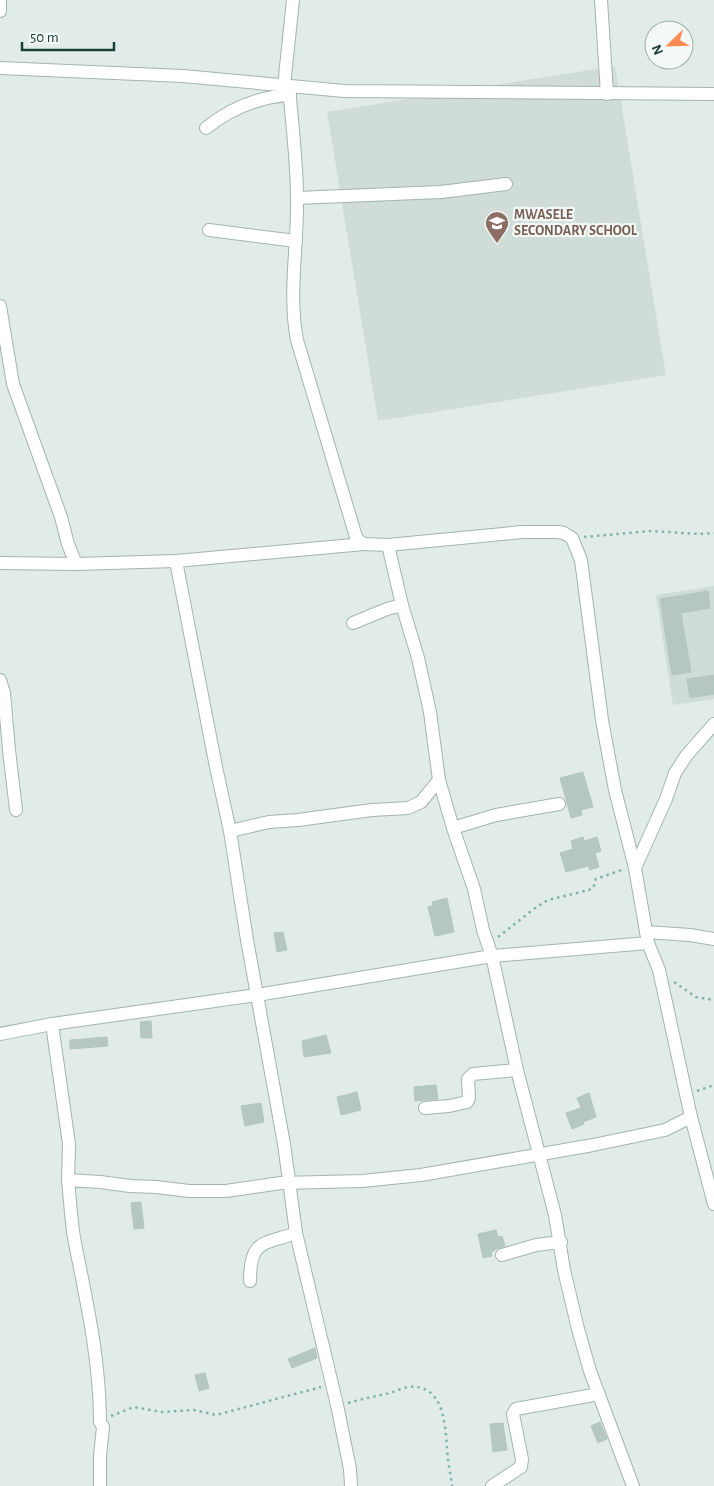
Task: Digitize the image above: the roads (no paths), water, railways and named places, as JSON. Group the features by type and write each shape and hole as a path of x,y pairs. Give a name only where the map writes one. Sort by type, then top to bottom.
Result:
{"street":[{"path":"0,0 0,11"},
{"path":"293,0 288,89 297,198 293,296 294,322 297,340 356,537 364,544"},
{"path":"601,0 607,94"},
{"path":"0,68 183,76 288,89 714,94"},
{"path":"206,128 236,108 288,89"},
{"path":"297,198 441,192 506,184"},
{"path":"209,230 296,241"},
{"path":"0,306 13,384 76,564"},
{"path":"0,563 76,564 176,561 364,544 388,545 522,532 564,532 572,538 581,560 602,720 615,790 634,867 647,938 659,970 686,1096 714,1204"},
{"path":"388,545 402,604 418,658 430,712 439,780 474,889 483,930 490,950 517,1070 561,1242 564,1270 578,1329 599,1394 633,1486"},
{"path":"176,561 230,831 247,940 284,1144 296,1233 337,1406 350,1469 351,1486"},
{"path":"353,623 402,604"},
{"path":"0,680 4,693 16,810"},
{"path":"634,867 666,799 675,773 686,756 714,724"},
{"path":"230,831 269,822 372,810 408,808 422,802 439,780"},
{"path":"453,828 496,815 559,804"},
{"path":"0,1034 52,1024 258,995 490,950 690,935 714,939"},
{"path":"52,1024 68,1144 68,1180 74,1236 92,1331 98,1381 100,1422 104,1427 100,1456 100,1486"},
{"path":"425,1108 450,1106 467,1102 469,1098 468,1079 472,1075 517,1070"},
{"path":"68,1180 189,1191 226,1191 289,1183 362,1181 421,1175 539,1155 664,1130 691,1117"},
{"path":"250,1281 252,1257 259,1247 268,1241 296,1233"},
{"path":"502,1255 536,1245 561,1242"},
{"path":"492,1486 521,1467 522,1459 513,1414 516,1409 599,1394"}],"place":[{"name":"MWASELE SECONDARY SCHOOL","path":"497,244"}]}
